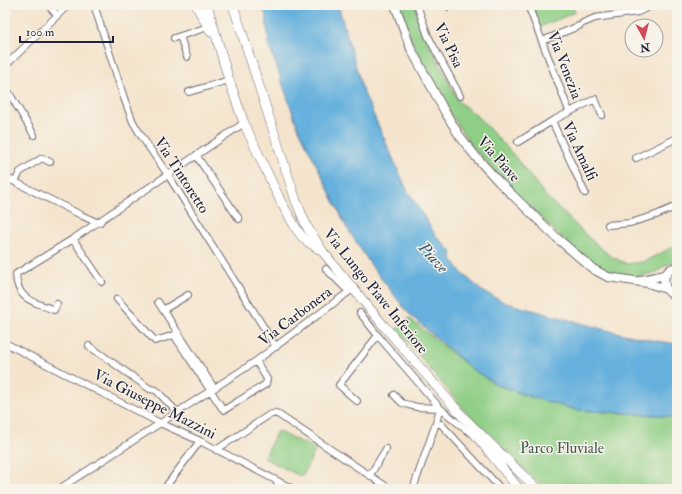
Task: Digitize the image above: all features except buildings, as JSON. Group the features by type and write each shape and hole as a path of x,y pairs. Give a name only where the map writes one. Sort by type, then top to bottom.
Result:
{"main road":[{"path":"196,5 219,48"},
{"path":"208,5 219,48 244,123 270,180 291,220 304,238 323,252"},
{"name":"Via Lungo Piave Inferiore","path":"233,5 296,201 307,227 351,290 463,417 537,489"},
{"path":"463,417 519,489"}],"street":[{"path":"48,5 57,15"},
{"path":"5,66 68,5"},
{"name":"Via Tintoretto","path":"94,5 133,122 276,347"},
{"name":"Via Piave","path":"395,5 411,49 445,112 459,135 476,157 499,182 557,238 593,269 608,276 656,285 677,296"},
{"name":"Via Pisa","path":"417,5 428,36 460,96"},
{"name":"Via Venezia","path":"528,5 569,111"},
{"path":"542,41 595,18 638,12 653,5"},
{"path":"187,57 177,37 208,27"},
{"path":"189,92 229,80"},
{"path":"5,86 34,135"},
{"name":"Via Amalfi","path":"518,142 569,111 594,99 602,114"},
{"name":"Via Amalfi","path":"552,121 585,193"},
{"path":"57,304 54,310 23,297 19,291 16,274 100,222 196,154 244,123"},
{"path":"636,158 677,138"},
{"path":"196,154 239,219"},
{"path":"15,182 20,172 42,158 50,162"},
{"path":"5,177 83,216 96,222 100,222"},
{"path":"608,225 630,223 656,215 677,206"},
{"path":"73,239 102,282"},
{"path":"666,289 664,282 665,275 672,268 677,267"},
{"name":"Via Carbonera","path":"59,489 256,361 351,290 326,269"},
{"name":"Via Piave","path":"635,281 665,275"},
{"path":"163,310 188,295"},
{"name":"Via Carbonera","path":"117,299 155,341 174,335 212,389"},
{"name":"Via Carbonera","path":"158,302 224,410 266,384 267,379 256,361"},
{"path":"360,313 440,408 465,429 476,435"},
{"path":"358,401 339,385 379,337"},
{"name":"Via Giuseppe Mazzini","path":"5,343 160,423 200,441 293,489"},
{"path":"88,346 150,389 156,390 177,412"},
{"path":"394,396 402,403 409,405 440,408"},
{"path":"413,489 440,408"},
{"path":"216,450 269,415 276,413 390,489"},
{"path":"436,423 441,424 501,489"},
{"path":"164,489 200,441"},
{"path":"370,475 386,450"},
{"path":"275,489 279,482"}],"green space":[{"path":"398,5 414,5 424,33 459,102 476,115 511,152 545,195 588,237 610,256 627,264 643,262 677,245 677,262 666,265 657,272 636,277 625,277 606,273 589,263 514,193 472,147 445,105 417,55"},
{"path":"532,5 572,5 575,12 540,27"},
{"name":"Parco Fluviale","path":"409,318 472,369 497,385 576,410 656,415 677,418 677,489 544,489 465,411 397,329"},
{"path":"277,431 316,449 302,477 264,458"}],"water":[{"name":"Piave","path":"262,5 338,5 363,91 406,188 436,236 451,251 452,259 461,272 482,291 506,303 610,331 677,344 677,418 656,415 576,410 497,385 472,369 409,314 373,268 347,228 297,125 269,45 266,16"}]}
